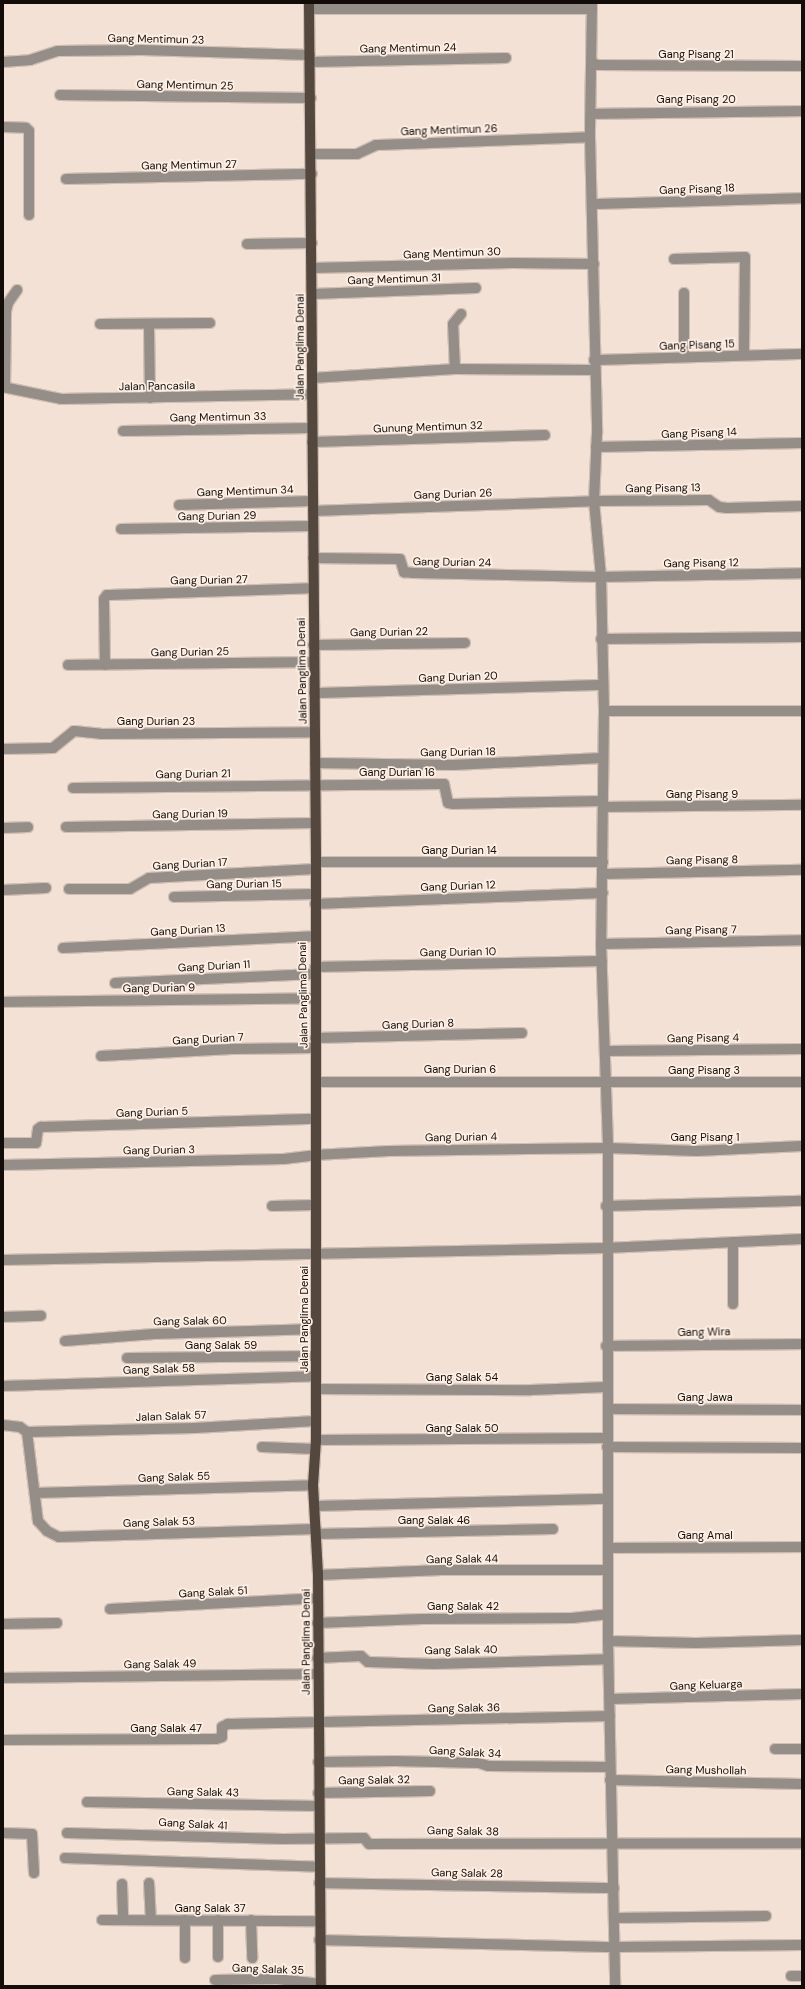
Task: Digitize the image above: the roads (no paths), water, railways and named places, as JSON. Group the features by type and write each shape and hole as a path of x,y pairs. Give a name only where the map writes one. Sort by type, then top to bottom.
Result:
{"main road":[{"name":"Jalan Panglima Denai","path":"309,6 312,174 312,506 316,866 314,936 316,1082 316,1389 314,1485 318,1575 318,1839 321,1985"}],"street":[{"path":"309,6 592,6 590,137 594,264 596,447 594,501 601,577 602,685 604,711 602,758 603,893 601,944 608,1148 606,1206 606,1346 608,1409 607,1570 611,1845 616,1948 615,1986"},
{"name":"Gang Mentimun 23","path":"3,62 30,60 58,51 142,50 310,58"},
{"name":"Gang Mentimun 24","path":"310,58 506,58"},
{"name":"Gang Pisang 21","path":"592,62 597,65 802,66"},
{"name":"Gang Mentimun 25","path":"60,96 311,98"},
{"name":"Gang Pisang 20","path":"591,114 802,110"},
{"path":"3,127 26,128 29,131 29,215"},
{"name":"Gang Mentimun 26","path":"311,154 357,154 376,145 590,137"},
{"name":"Gang Mentimun 27","path":"66,179 312,174"},
{"name":"Gang Pisang 18","path":"593,204 802,198"},
{"path":"247,244 312,243"},
{"path":"674,259 745,257 744,355"},
{"name":"Gang Mentimun 30","path":"312,268 513,262 594,264"},
{"name":"Gang Mentimun 31","path":"312,294 476,288"},
{"path":"4,387 6,311 8,303 17,290"},
{"path":"684,293 684,357"},
{"path":"454,369 453,324 462,314"},
{"path":"100,324 149,325 210,323"},
{"path":"149,325 150,398"},
{"name":"Gang Pisang 15","path":"312,378 454,369 594,365 684,357 802,354"},
{"name":"Jalan Pancasila","path":"4,387 61,399 312,394"},
{"name":"Gang Mentimun 33","path":"123,431 312,428"},
{"name":"Gunung Mentimun 32","path":"312,442 545,435"},
{"name":"Gang Pisang 14","path":"596,447 802,442"},
{"name":"Gang Pisang 13","path":"594,501 709,500 719,507 727,508 802,506"},
{"name":"Gang Durian 26","path":"312,506 594,501"},
{"name":"Gang Mentimun 34","path":"179,505 312,506"},
{"name":"Gang Durian 29","path":"121,529 313,526"},
{"name":"Gang Durian 24","path":"313,558 400,559 403,571 407,573 601,577"},
{"name":"Gang Pisang 12","path":"601,577 802,573"},
{"name":"Gang Durian 27","path":"105,665 104,599 107,595 313,588"},
{"path":"601,639 802,637"},
{"name":"Gang Durian 22","path":"313,645 465,643"},
{"name":"Gang Durian 25","path":"68,665 313,662"},
{"name":"Gang Durian 20","path":"314,693 602,685"},
{"path":"604,711 802,711"},
{"name":"Gang Durian 23","path":"3,750 53,748 74,731 101,734 315,732"},
{"name":"Gang Durian 18","path":"314,763 453,765 602,758"},
{"name":"Gang Durian 21","path":"73,788 314,784"},
{"name":"Gang Durian 16","path":"314,784 444,784 448,803 513,803"},
{"name":"Gang Pisang 9","path":"513,803 802,805"},
{"name":"Gang Durian 19","path":"66,827 315,823"},
{"path":"3,828 28,827"},
{"name":"Gang Durian 14","path":"316,866 603,862"},
{"name":"Gang Durian 17","path":"69,889 130,889 149,878 316,866"},
{"name":"Gang Pisang 8","path":"603,874 802,870"},
{"path":"3,890 46,888"},
{"name":"Gang Durian 12","path":"315,899 603,893"},
{"name":"Gang Durian 15","path":"174,897 315,899"},
{"name":"Gang Durian 13","path":"63,948 314,936"},
{"name":"Gang Pisang 7","path":"601,944 802,940"},
{"name":"Gang Durian 10","path":"315,970 602,961"},
{"name":"Gang Durian 11","path":"115,983 315,970"},
{"name":"Gang Durian 9","path":"3,1002 315,998"},
{"name":"Gang Durian 8","path":"315,1044 522,1033"},
{"name":"Gang Durian 7","path":"101,1056 315,1044"},
{"name":"Gang Pisang 4","path":"605,1051 802,1049"},
{"name":"Gang Durian 6","path":"316,1082 605,1081"},
{"name":"Gang Pisang 3","path":"605,1081 802,1082"},
{"name":"Gang Durian 5","path":"3,1143 36,1143 38,1129 41,1127 315,1119"},
{"name":"Gang Pisang 1","path":"608,1148 697,1151 802,1146"},
{"name":"Gang Durian 4","path":"315,1154 389,1151 608,1148"},
{"name":"Gang Durian 3","path":"3,1165 284,1159 315,1154"},
{"path":"606,1206 802,1201"},
{"path":"272,1206 315,1205"},
{"path":"3,1260 315,1252 606,1248 802,1239"},
{"path":"733,1242 733,1304"},
{"path":"3,1317 41,1316"},
{"name":"Gang Salak 60","path":"65,1341 154,1334 316,1330"},
{"name":"Gang Wira","path":"606,1346 802,1344"},
{"name":"Gang Salak 59","path":"127,1358 316,1356"},
{"name":"Gang Salak 58","path":"3,1386 316,1376"},
{"name":"Gang Salak 54","path":"316,1389 531,1390 607,1387"},
{"name":"Gang Jawa","path":"608,1409 802,1410"},
{"name":"Jalan Salak 57","path":"27,1432 195,1428 315,1421"},
{"path":"3,1425 20,1427 27,1432"},
{"name":"Gang Salak 53","path":"27,1432 38,1521 47,1531 59,1537 316,1531"},
{"name":"Gang Salak 50","path":"262,1447 476,1441 802,1448"},
{"name":"Gang Salak 55","path":"35,1493 314,1485"},
{"path":"315,1506 607,1499"},
{"name":"Gang Salak 46","path":"316,1531 553,1529"},
{"name":"Gang Amal","path":"608,1548 802,1547"},
{"name":"Gang Salak 44","path":"318,1575 442,1570 607,1570"},
{"name":"Gang Salak 51","path":"110,1609 317,1598"},
{"name":"Gang Salak 42","path":"317,1624 422,1619 572,1618 608,1614"},
{"path":"3,1624 57,1623"},
{"path":"608,1641 696,1643 802,1640"},
{"name":"Gang Salak 40","path":"317,1658 361,1656 368,1662 434,1664 608,1659"},
{"name":"Gang Salak 49","path":"3,1678 317,1674"},
{"name":"Gang Keluarga","path":"610,1699 802,1694"},
{"name":"Gang Salak 36","path":"319,1721 610,1716"},
{"name":"Gang Salak 47","path":"3,1740 216,1739 222,1737 222,1727 228,1724 319,1721"},
{"path":"774,1749 802,1749"},
{"name":"Gang Salak 34","path":"318,1762 395,1761 479,1763 488,1766 610,1767"},
{"name":"Gang Mushollah","path":"610,1780 802,1784"},
{"name":"Gang Salak 32","path":"318,1794 430,1792"},
{"name":"Gang Salak 43","path":"87,1802 318,1806"},
{"path":"3,1833 32,1834 34,1873"},
{"name":"Gang Salak 41","path":"67,1833 318,1839"},
{"name":"Gang Salak 38","path":"318,1839 364,1838 369,1844 611,1845"},
{"path":"611,1845 802,1843"},
{"path":"65,1858 319,1867"},
{"path":"149,1883 151,1920"},
{"name":"Gang Salak 28","path":"319,1883 614,1888"},
{"path":"122,1884 123,1920"},
{"path":"615,1918 766,1916"},
{"name":"Gang Salak 37","path":"102,1920 319,1921"},
{"path":"185,1920 185,1958"},
{"path":"218,1920 218,1957"},
{"path":"251,1920 252,1958"},
{"path":"319,1940 616,1948 802,1945"},
{"path":"791,1976 802,1976"},
{"name":"Gang Salak 35","path":"215,1980 277,1979 321,1985"}]}
